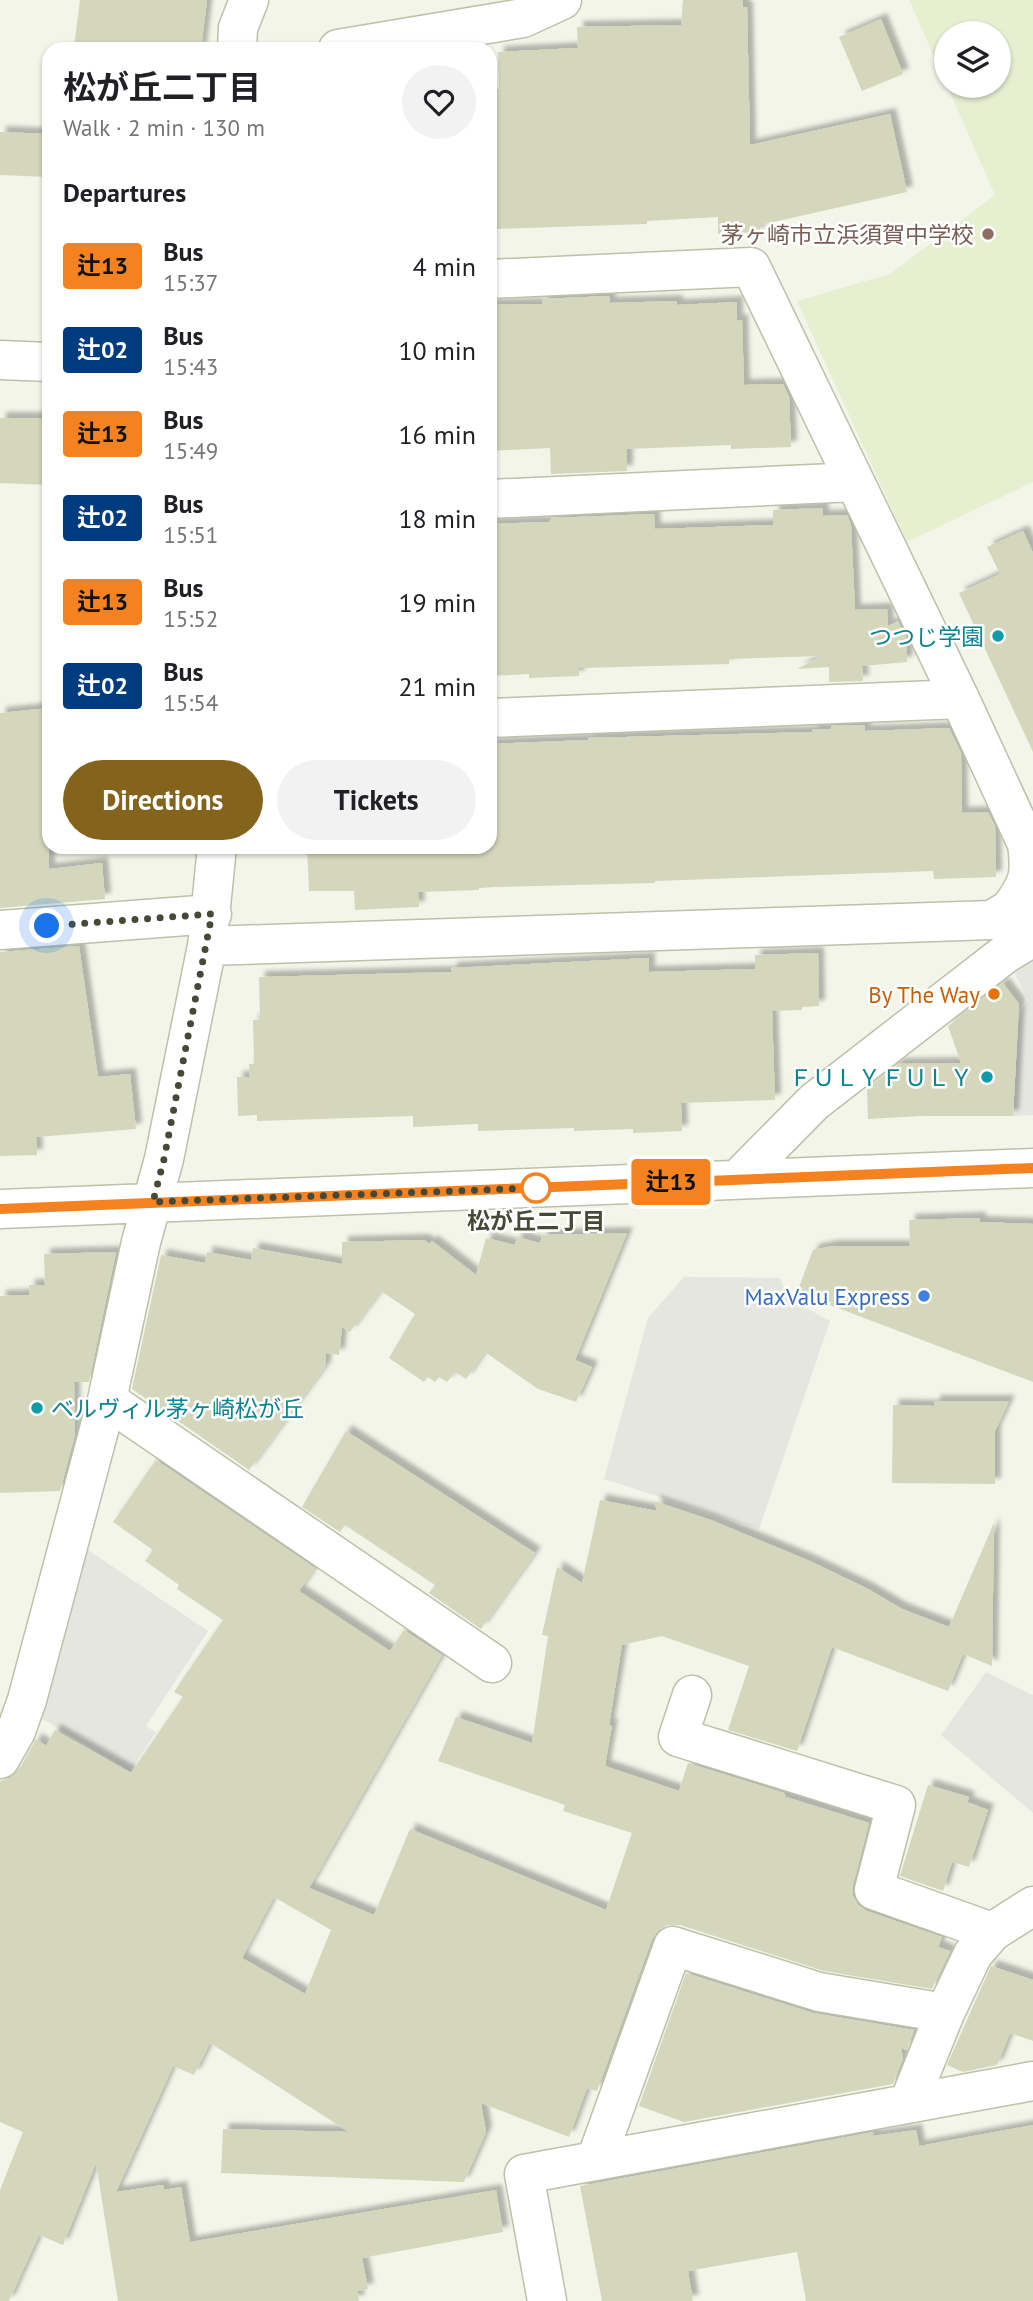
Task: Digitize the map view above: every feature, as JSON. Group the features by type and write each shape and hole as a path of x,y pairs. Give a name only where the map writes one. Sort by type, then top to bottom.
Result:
{"street":[{"path":"237,42 238,28 249,0"},
{"path":"380,42 523,18 562,0"},
{"path":"497,279 751,267 960,699 1027,844 1030,867 1025,890 1025,923 1005,954 814,1102 739,1178"},
{"path":"0,360 42,362"},
{"path":"497,499 855,482"},
{"path":"497,718 960,699"},
{"path":"0,1759 16,1731 27,1700 107,1399 141,1242 164,1159 209,930 216,854"},
{"path":"0,930 209,930 992,919 1025,923"},
{"path":"0,1209 1033,1168"},
{"path":"107,1399 492,1663"},
{"path":"692,1695 678,1737 896,1805 874,1890 992,1932"},
{"path":"909,2102 945,2013 973,1954 992,1932 1033,1906"},
{"path":"596,2160 673,1946 819,1993 945,2013"},
{"path":"547,2301 524,2174 1033,2081"}],"shaded area":[{"name":"茅ヶ崎市立浜須賀中学校","path":"909,0 1033,0 1033,482 907,542 797,301 890,274 995,195 952,98 1011,98 1011,21 934,21 934,56"},
{"path":"1033,937 1033,1115 1013,1116 1019,1015 1028,1000 1005,954"},
{"path":"684,1277 780,1278 788,1298 830,1321 759,1529 604,1479 648,1318"},
{"path":"85,1548 208,1631 146,1726 156,1732 130,1771 36,1715"},
{"path":"986,1672 1033,1695 1033,1813 941,1735"}],"building":[{"path":"80,0 207,0 202,42 75,42"},
{"path":"683,0 743,0 743,7 747,7 750,145 890,114 907,192 760,225 760,232 718,234 718,217 647,221 647,224 497,229 498,52 578,48 577,27 681,25"},
{"path":"881,19 903,74 862,91 839,37"},
{"path":"0,132 42,134 42,177 0,175"},
{"path":"609,296 610,303 677,301 677,305 737,302 737,321 742,320 744,385 783,384 789,397 791,447 731,449 731,445 627,449 627,471 551,474 550,448 497,451 497,305 542,304 542,299"},
{"path":"0,418 42,418 42,485 0,483"},
{"path":"823,508 823,516 847,515 851,525 855,610 887,609 888,626 898,621 906,637 907,662 862,666 863,681 829,682 829,667 797,669 822,656 729,659 729,664 579,668 579,676 529,678 529,674 497,676 497,524 549,522 552,518 654,514 655,529 773,525 773,510"},
{"name":"つつじ学園","path":"1023,531 1033,553 1033,752 959,593 1000,574 987,547"},
{"path":"42,709 42,854 49,854 49,869 102,863 105,899 0,908 0,713"},
{"path":"864,725 865,731 949,728 961,753 962,813 988,812 995,826 996,877 934,879 933,871 496,887 418,892 419,907 355,910 354,891 309,891 307,854 497,854 497,744 588,738 812,732 812,729 831,729 831,726"},
{"path":"79,946 98,1077 130,1074 136,1129 36,1137 37,1155 0,1156 0,952"},
{"path":"818,953 819,1006 802,1007 802,1010 772,1011 775,1100 681,1103 682,1131 633,1133 633,1129 574,1131 574,1128 478,1131 478,1124 413,1127 413,1116 257,1121 257,1115 238,1116 237,1077 250,1077 249,1064 254,1064 253,1020 260,1020 259,977 451,972 451,968 649,958 649,972 755,969 755,955"},
{"path":"1003,983 1019,1004 1013,1116 868,1119 867,1090 898,1064 961,1063 948,1026"},
{"name":"MaxValu Express","path":"980,1218 980,1222 1033,1224 1033,1382 830,1305 831,1302 798,1290 813,1250 832,1246 910,1246 909,1220"},
{"path":"627,1233 575,1360 592,1367 576,1402 538,1389 485,1352 466,1379 455,1372 447,1382 439,1377 435,1382 428,1377 424,1382 389,1358 415,1314 381,1291 350,1332 342,1327 339,1355 326,1353 325,1367 249,1470 132,1389 161,1255 205,1263 207,1252 251,1260 253,1248 342,1264 342,1242 424,1240 429,1244 432,1241 476,1275 486,1238 515,1245 517,1237 540,1243 543,1235"},
{"name":"ベルヴィル茅ヶ崎松が丘","path":"116,1252 89,1382 74,1382 75,1434 60,1491 0,1493 0,1296 29,1295 29,1285 45,1285 44,1254"},
{"path":"934,1401 1009,1401 995,1431 995,1484 892,1483 893,1405 934,1406"},
{"path":"346,1431 535,1553 481,1629 429,1593 435,1585 345,1525 340,1532 302,1507"},
{"path":"156,1460 315,1568 299,1591 390,1651 404,1630 442,1655 309,1888 374,1915 410,1829 606,1910 632,1833 563,1811 565,1805 438,1761 456,1717 532,1743 548,1636 542,1635 557,1567 582,1583 600,1500 657,1511 654,1501 711,1520 812,1562 902,1609 949,1627 994,1523 992,1666 963,1654 948,1691 832,1647 797,1751 728,1730 749,1666 662,1636 622,1645 609,1725 612,1725 605,1766 679,1791 688,1763 869,1823 853,1885 853,1896 858,1905 867,1911 942,1937 938,1947 950,1951 932,1989 824,1971 680,1925 668,1925 658,1930 652,1939 597,2091 587,2088 569,2137 481,2103 486,2132 464,2182 221,2173 223,2129 349,2132 210,2043 194,2075 173,2066 116,2192 163,2185 164,2190 181,2187 190,2242 496,2190 503,2232 362,2258 368,2289 357,2291 359,2301 118,2301 96,2163 63,2245 39,2235 9,2301 0,2301 0,2190 23,2132 0,2122 0,1781 10,1778 19,1770 36,1739 46,1746 55,1730 131,1773 183,1697 174,1692 223,1620 177,1589 179,1585 145,1561 153,1550 113,1522","holes":["274,1897 331,1930 305,1994 242,1958"]},
{"path":"928,1785 969,1797 967,1802 988,1810 969,1867 952,1862 943,1891 900,1876"},
{"path":"991,1966 1033,1980 1033,2041 1010,2033 997,2065 963,2072 947,2065"},
{"path":"686,1973 813,2013 914,2030 907,2050 901,2048 903,2058 893,2084 684,2122 639,2106"},
{"path":"1033,2125 1033,2301 806,2301 797,2252 688,2271 693,2301 602,2301 580,2186 874,2132 872,2136 916,2130 919,2146"}],"bus line":[{"name":"辻13","path":"0,1209 1033,1168"}],"place":[{"name":"茅ヶ崎市立浜須賀中学校","path":"988,234"},
{"name":"つつじ学園","path":"998,636"},
{"name":"By The Way","path":"994,994"},
{"name":"ＦＵＬＹＦＵＬＹ","path":"987,1077"},
{"name":"松が丘二丁目","path":"536,1188"},
{"name":"MaxValu Express","path":"924,1296"},
{"name":"ベルヴィル茅ヶ崎松が丘","path":"37,1408"}],"route":[{"path":"47,926 212,914 164,1159 153,1202 536,1188"}]}
